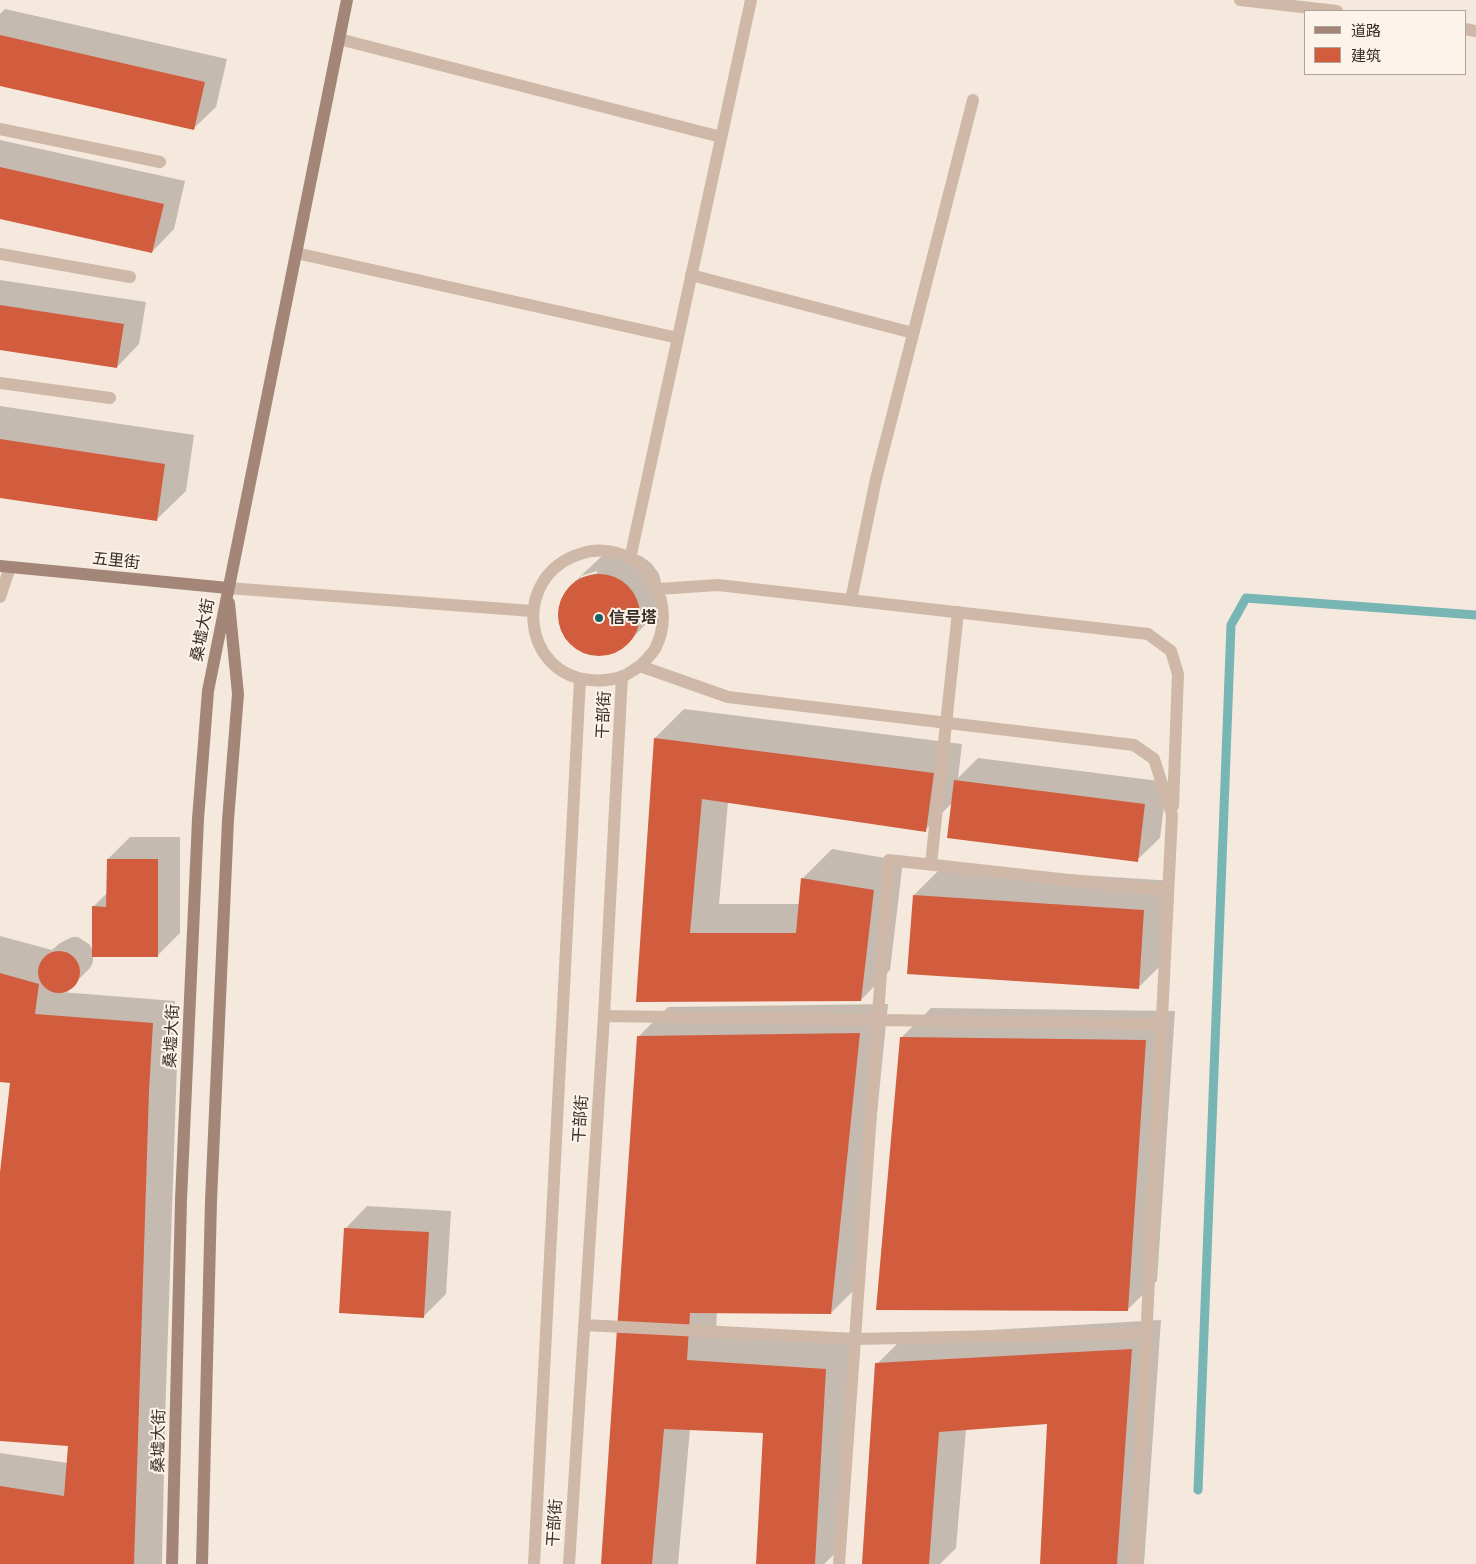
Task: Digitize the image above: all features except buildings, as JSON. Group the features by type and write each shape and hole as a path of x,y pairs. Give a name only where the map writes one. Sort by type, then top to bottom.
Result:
{"main road":[{"path":"228,588 347,0"},
{"name":"五里街","path":"5,566 228,588"},
{"name":"桑墟大街","path":"172,1564 181,1200 198,818 208,691 228,588"},
{"name":"桑墟大街","path":"202,1564 212,1181 228,820 238,694 228,588"}],"street":[{"path":"630,559 750,0"},
{"path":"1240,0 1328,10"},
{"path":"339,39 721,137"},
{"path":"851,600 876,479 973,100"},
{"path":"0,129 160,162"},
{"path":"296,253 678,338"},
{"path":"0,254 130,276"},
{"path":"692,275 913,332"},
{"path":"0,383 110,398"},
{"path":"590,550 611,551 630,559 647,572 658,589 663,610 662,631 654,650 640,666 622,676 602,681 580,679 560,669 544,654 535,634 532,611 538,589 550,570 568,557 590,550"},
{"path":"0,597 5,566"},
{"path":"658,589 718,585 1148,634 1171,651 1178,674 1134,1564"},
{"path":"228,588 532,611"},
{"path":"931,864 958,612"},
{"path":"640,666 728,697 1134,745 1154,759 1172,816"},
{"name":"干部街","path":"569,1564 604,1016 622,676"},
{"name":"干部街","path":"534,1564 580,679"},
{"path":"839,1564 889,860 1168,892"},
{"path":"604,1016 1162,1024"},
{"path":"584,1326 855,1339 1146,1333"}],"waterway":[{"path":"1198,1490 1231,625 1246,598 1476,615"}],"place":[{"name":"信号塔","path":"599,618"}]}
